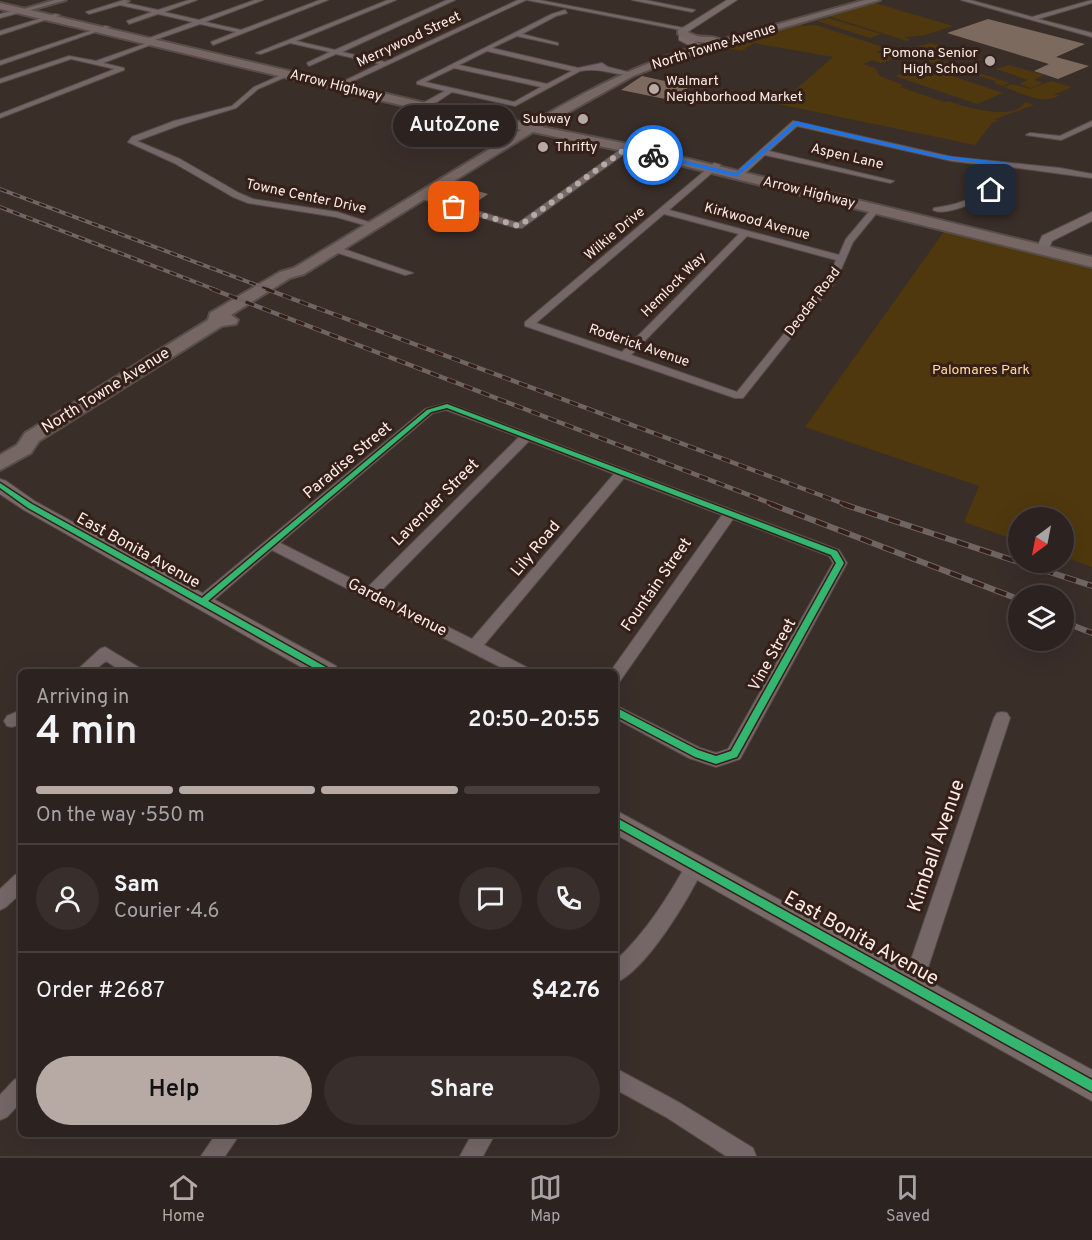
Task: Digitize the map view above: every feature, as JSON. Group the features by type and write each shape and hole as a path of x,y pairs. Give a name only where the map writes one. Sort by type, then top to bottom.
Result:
{"main road":[{"path":"698,47 682,38 684,31 733,0"},
{"name":"North Towne Avenue","path":"698,47 863,0"},
{"name":"North Towne Avenue","path":"0,464 24,449 32,437 217,322 228,321 298,278 299,271 533,127 560,111 567,110 626,73 657,57 875,0"},
{"name":"Arrow Highway","path":"0,4 341,85 630,146 1043,247 1092,262"},
{"path":"684,31 695,39 717,40"},
{"name":"Arrow Highway","path":"154,40 288,74 533,127"},
{"path":"1043,247 1048,238 1092,216"},
{"name":"Arrow Highway","path":"1043,247 1092,255"},
{"path":"0,451 15,442 32,437"},
{"name":"East Bonita Avenue","path":"0,485 30,506 323,669"},
{"name":"East Bonita Avenue","path":"618,823 1092,1086"}],"street":[{"path":"0,16 63,0"},
{"path":"89,12 129,0"},
{"path":"129,22 194,0"},
{"path":"101,63 155,45 154,40 260,0"},
{"path":"213,42 325,0"},
{"path":"259,53 393,0"},
{"path":"309,64 452,0"},
{"name":"Merrywood Street","path":"341,85 523,0"},
{"path":"530,0 684,31"},
{"path":"635,0 692,10"},
{"path":"964,0 1091,35"},
{"path":"977,4 992,0"},
{"path":"639,7 650,1"},
{"path":"1032,19 1092,1"},
{"path":"119,3 242,32"},
{"path":"565,12 418,82 515,104 578,70 605,68 626,73"},
{"path":"621,17 630,12"},
{"path":"0,33 53,16"},
{"path":"543,21 556,23"},
{"path":"0,63 103,28"},
{"path":"516,34 556,45"},
{"path":"290,41 386,64"},
{"path":"487,50 578,70"},
{"path":"0,81 71,57 122,69 0,116"},
{"path":"454,66 546,86"},
{"name":"Towne Center Drive","path":"288,74 256,88 234,107 177,123 139,137 132,142 177,161 236,195 251,201 337,215 372,226"},
{"path":"426,103 435,101 451,90"},
{"path":"1081,116 1092,121"},
{"path":"1030,135 1061,138 1092,121"},
{"path":"739,173 796,123 939,157 1060,170 1092,176"},
{"path":"420,196 519,226 630,146"},
{"name":"Aspen Lane","path":"763,152 890,181"},
{"path":"937,210 945,210 996,187 1005,177 1007,164"},
{"name":"Wilkie Drive","path":"529,324 715,167"},
{"name":"Deodar Road","path":"739,396 833,279 849,241 878,206"},
{"name":"Kirkwood Avenue","path":"664,211 843,259"},
{"name":"Hemlock Way","path":"623,357 745,232"},
{"path":"335,249 408,273"},
{"name":"Roderick Avenue","path":"529,324 739,396"},
{"name":"Paradise Street","path":"202,602 429,411 447,405 526,436"},
{"path":"526,436 730,514"},
{"name":"Lavender Street","path":"369,594 526,436"},
{"name":"Lily Road","path":"474,647 622,472"},
{"name":"Vine Street","path":"618,713 695,753 716,760 734,754 840,563 834,553 730,514"},
{"name":"Fountain Street","path":"618,673 730,514"},
{"name":"Garden Avenue","path":"270,544 517,669"},
{"path":"86,669 105,653 130,669"},
{"name":"Kimball Avenue","path":"912,986 1002,718"},
{"path":"618,971 637,953 658,927 695,866"},
{"path":"0,901 18,884"},
{"path":"618,1080 663,1104 745,1156"},
{"path":"0,1110 18,1090"},
{"path":"212,1156 227,1137"},
{"path":"471,1156 482,1137"}],"green space":[{"path":"875,3 953,26 925,35 905,37 910,40 907,41 828,16"},
{"path":"828,18 881,34 870,38 817,21"},
{"path":"807,23 803,26 816,25 886,48 876,52 895,58 881,63 873,60 863,64 875,68 880,76 903,85 900,87 944,102 988,111 1010,111 1019,108 1025,102 1034,105 995,119 998,121 992,123 975,145 778,104 792,93 798,94 800,92 794,91 833,57 754,43 742,51 716,46"},
{"path":"930,43 948,48 927,56 1010,83 1003,86 994,83 996,81 927,61 930,60 894,48 900,46 908,50"},
{"path":"1009,65 1044,75 1034,80 1043,83 1031,88 1019,84 1028,80 996,69"},
{"path":"922,66 1003,93 977,104 895,76"},
{"path":"1051,81 1072,87 1053,95 1060,95 1053,98 1040,99 1004,87 1012,84 1030,89"},
{"name":"Palomares Park","path":"945,230 1092,266 1092,567 1074,561 1074,507 1008,507 1008,537 964,522 979,486 805,427"}],"building":[{"path":"988,19 1085,44 1056,57 1089,66 1058,79 1034,71 1049,64 947,33"},
{"name":"Walmart Neighborhood Market","path":"642,76 692,85 670,100 621,90"},
{"path":"463,187 488,194 475,203 449,196"}],"railway":[{"path":"0,189 270,290"},
{"path":"0,207 216,290"},
{"path":"212,289 775,505"},
{"path":"266,289 847,505"},
{"path":"771,504 1008,595"},
{"path":"843,504 1008,559"},
{"path":"1052,573 1092,586"},
{"path":"1074,626 1092,633"}],"cycle path":[{"path":"202,602 429,411 447,406 834,553 840,563 734,754 716,760 695,753 618,713"},
{"path":"0,485 30,506 323,669"},
{"path":"618,823 1092,1086"}],"way so far":[{"path":"454,207 519,226 627,148 653,155"}],"place":[{"name":"Pomona Senior High School","path":"990,61"},
{"name":"Walmart Neighborhood Market","path":"654,89"},
{"name":"Subway","path":"583,119"},
{"name":"Thrifty","path":"543,147"},
{"name":"AutoZone","path":"454,207"}],"route":[{"path":"653,155 737,176 796,123 907,147 939,157 1007,164 1005,177 991,190"}]}
